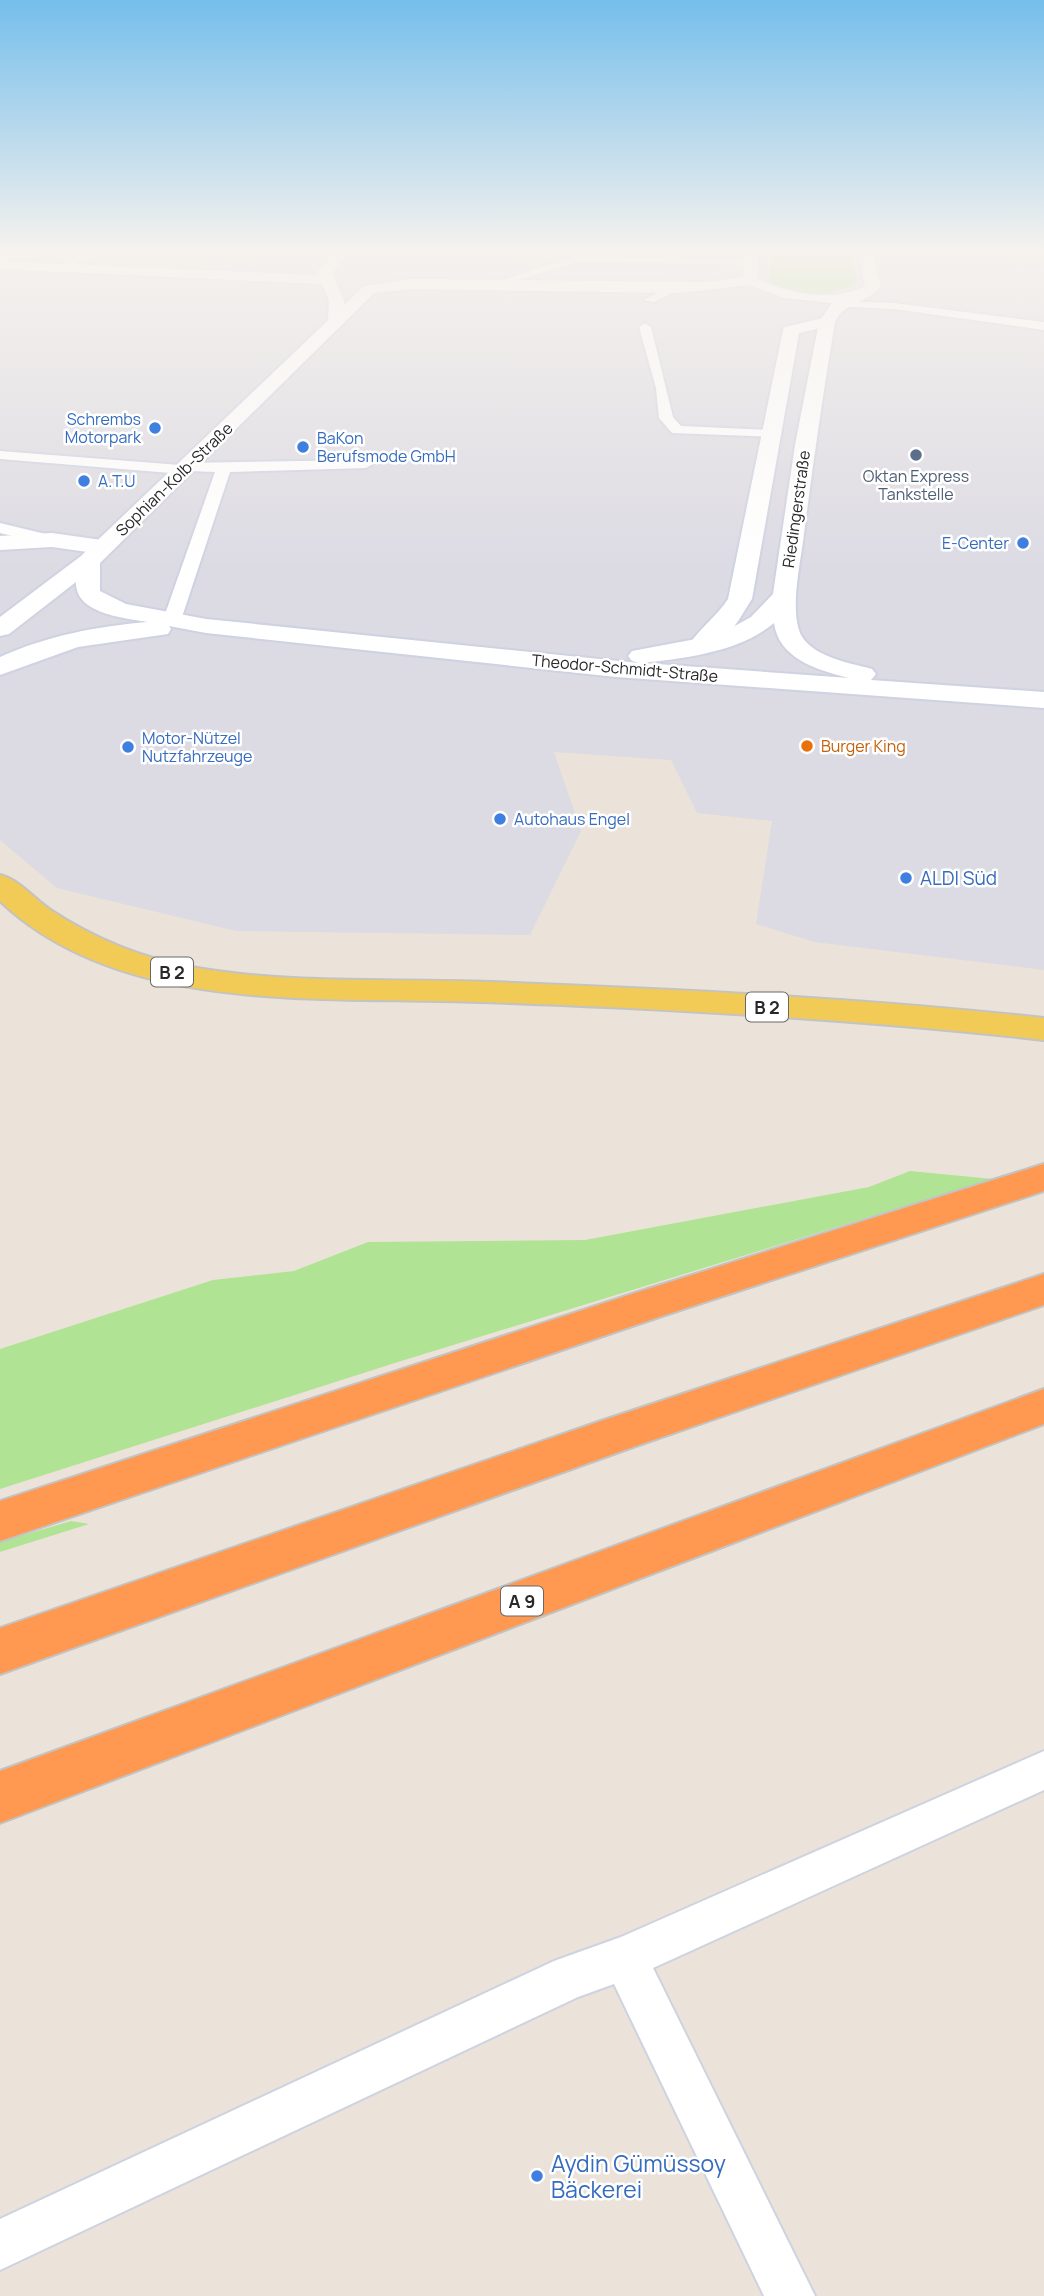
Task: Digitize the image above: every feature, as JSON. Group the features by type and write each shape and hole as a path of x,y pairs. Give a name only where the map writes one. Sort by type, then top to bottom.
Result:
{"highway":[{"path":"0,1521 650,1304 1044,1177"},
{"path":"0,1651 630,1430 1044,1289"},
{"name":"A 9","path":"0,1797 1044,1405"}],"main road":[{"name":"Sophian-Kolb-Straße","path":"0,543 52,540 96,554 302,355"},
{"name":"Riedingerstraße","path":"701,645 724,623 740,598 786,355"},
{"name":"Riedingerstraße","path":"548,660 610,659 701,645 752,626 772,614 785,594 805,445 821,355"},
{"path":"96,554 87,587 96,600 120,610 206,626"},
{"path":"0,629 96,554"},
{"path":"785,594 788,634 798,647 818,659 875,677 1006,696"},
{"path":"0,667 51,646 88,637 206,626"},
{"name":"Theodor-Schmidt-Straße","path":"206,626 616,669 1044,700"},
{"name":"B 2","path":"0,884 11,896 55,926 97,950 185,976 249,985 489,991 804,1009 1044,1029"}],"lane":[{"path":"653,355 666,418 677,430 770,434"},
{"path":"0,455 184,468 366,464"},
{"path":"172,620 224,468"},
{"path":"0,528 52,540"},
{"path":"0,2245 570,1977 625,1958 1044,1770"},
{"path":"625,1958 790,2296"}],"shaded area":[{"path":"0,355 1044,355 1044,970 814,942 756,924 772,821 697,813 671,760 554,752 581,831 530,935 236,931 57,888 0,840"}],"green space":[{"path":"910,1171 993,1179 398,1362 0,1489 0,1349 213,1280 294,1271 368,1242 585,1240 869,1187"},
{"path":"71,1521 89,1524 0,1552 0,1542"}],"place":[{"name":"Schrembs Motorpark","path":"155,428"},
{"name":"BaKon Berufsmode GmbH","path":"303,447"},
{"name":"Oktan Express Tankstelle","path":"916,455"},
{"name":"A.T.U","path":"84,481"},
{"name":"E-Center","path":"1023,543"},
{"name":"Burger King","path":"807,746"},
{"name":"Motor-Nützel Nutzfahrzeuge","path":"128,747"},
{"name":"Autohaus Engel","path":"500,819"},
{"name":"ALDI Süd","path":"906,878"},
{"name":"Aydin Gümüssoy Bäckerei","path":"537,2176"}]}
